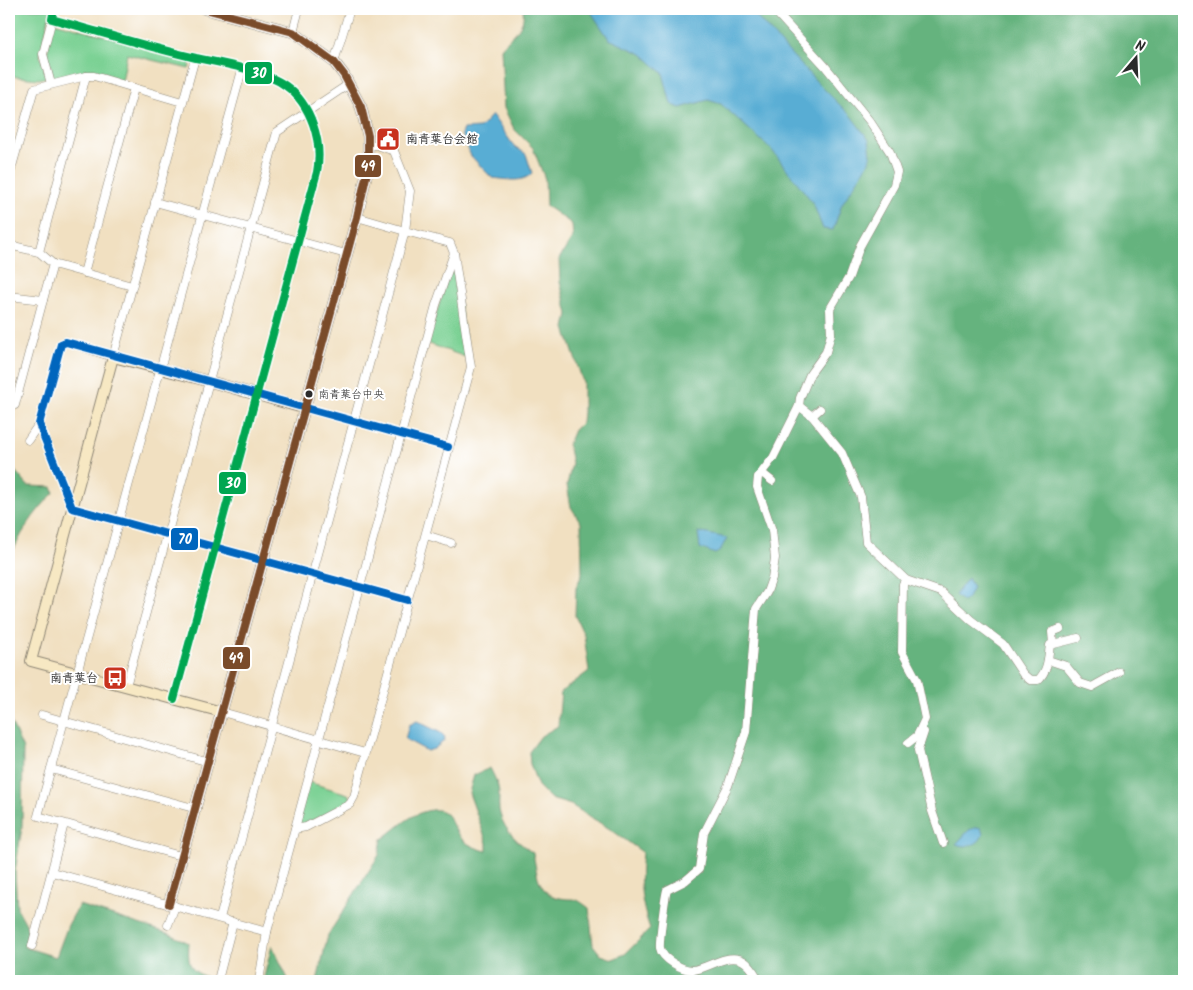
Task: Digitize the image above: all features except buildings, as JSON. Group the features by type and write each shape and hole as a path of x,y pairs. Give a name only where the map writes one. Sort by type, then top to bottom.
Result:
{"street":[{"path":"51,84 43,54 54,9"},
{"path":"168,925 222,712 303,408 357,218 368,168 368,146 361,107 349,84 334,62 293,32 205,9"},
{"path":"293,32 299,9"},
{"path":"334,62 350,9"},
{"path":"759,981 749,966 738,958 728,959 693,970 686,969 665,957 660,946 667,890 685,881 699,868 704,833 728,786 746,732 756,609 767,592 772,578 775,558 772,530 757,487 758,477 773,458 799,406 800,398 810,374 826,352 832,328 830,309 849,277 860,246 894,185 897,172 890,152 871,123 831,73 773,9"},
{"path":"52,19 257,73 287,86 308,110 316,137 318,164 174,699"},
{"path":"195,58 31,661 222,712 365,753"},
{"path":"184,857 38,816 120,522 242,70"},
{"path":"9,177 34,89 86,76 94,76 182,102"},
{"path":"39,252 86,76"},
{"path":"126,686 277,132 349,84"},
{"path":"84,273 134,88"},
{"path":"220,918 405,231 410,191 394,150 377,145 368,146"},
{"path":"155,202 346,254"},
{"path":"295,829 306,827 350,804 471,367 454,253 450,243 445,240 357,218"},
{"path":"9,245 39,252 53,264 132,286"},
{"path":"259,981 267,932 318,739 436,305 454,253"},
{"path":"9,405 15,405 53,264"},
{"path":"9,296 43,300"},
{"path":"28,440 39,424 61,344 66,342 113,357 161,368 448,447"},
{"path":"799,406 812,416 838,446 861,497 866,542 906,580 941,592 971,620 1002,644 1023,674 1030,680 1038,680 1042,676 1049,658 1050,645 1078,638"},
{"path":"812,416 820,409"},
{"path":"39,424 72,508"},
{"path":"762,473 772,481"},
{"path":"72,508 407,600"},
{"path":"426,535 451,543"},
{"path":"906,580 903,584 902,652 917,680 926,726 918,750 932,811 944,843"},
{"path":"1053,644 1052,632 1060,629"},
{"path":"1049,658 1062,661"},
{"path":"1049,658 1066,666 1080,683 1092,687 1119,672"},
{"path":"42,715 209,762"},
{"path":"908,743 917,736 925,719"},
{"path":"51,769 197,809"},
{"path":"32,946 64,824"},
{"path":"52,872 267,932"},
{"path":"219,976 233,922"}],"green space":[{"path":"9,9 51,9 40,55 47,77 39,79 9,76"},
{"path":"523,9 1184,9 1184,981 317,981 328,935 379,855 382,839 400,825 420,813 438,810 448,816 465,842 487,851 487,843 469,793 474,775 490,768 498,787 499,812 505,826 518,841 533,853 539,881 547,892 552,896 577,900 589,908 593,945 601,955 613,959 625,954 650,929 641,891 642,852 613,831 571,805 551,799 538,786 530,764 529,752 541,736 558,726 561,692 589,671 584,635 575,616 576,588 582,574 581,523 571,507 567,485 572,463 568,444 574,430 582,422 583,412 583,382 565,328 568,314 560,282 559,259 573,237 572,224 546,206 545,179 533,148 514,129 504,108 501,48 520,26"},
{"path":"54,22 192,59 189,69 127,54 122,82 94,74 54,81 47,54"},
{"path":"453,260 468,358 427,343"},
{"path":"9,454 10,465 28,486 52,487 54,493 27,525 9,562"},
{"path":"9,718 23,749 22,827 15,872 17,908 26,924 28,935 24,947 56,957 68,925 79,905 170,934 189,943 190,965 196,972 216,981 9,981"},
{"path":"308,782 348,794 351,798 344,807 296,827"},
{"path":"272,945 289,981 263,981"}],"water":[{"path":"589,9 749,9 851,116 869,140 871,154 868,164 842,204 833,230 823,229 813,203 771,149 721,104 708,100 680,108 671,104 663,73 642,54 609,39"},
{"path":"492,115 514,146 526,154 532,173 524,179 492,178 471,156 461,134 463,129 480,128"},
{"path":"698,532 727,538 720,551 715,554 700,548"},
{"path":"968,578 973,588 968,598 963,602 955,595"},
{"path":"417,721 441,733 445,737 444,741 434,749 427,751 405,739 409,725"},
{"path":"977,827 981,828 983,834 978,841 968,846 956,844 969,830"}],"transit line":[{"name":"30","path":"54,9 52,19 160,49 243,68 267,76 286,86 295,94 308,113 316,136 318,148 317,172 174,699"},
{"name":"49","path":"169,904 357,217 368,168 368,136 361,107 344,75 334,62 293,32 205,9"},
{"name":"70","path":"407,600 72,508 39,424 61,344 66,342 448,447"}],"place":[{"name":"南青葉台会館","path":"388,139"},
{"name":"南青葉台中央","path":"309,394"},
{"name":"南青葉台","path":"115,678"}]}
